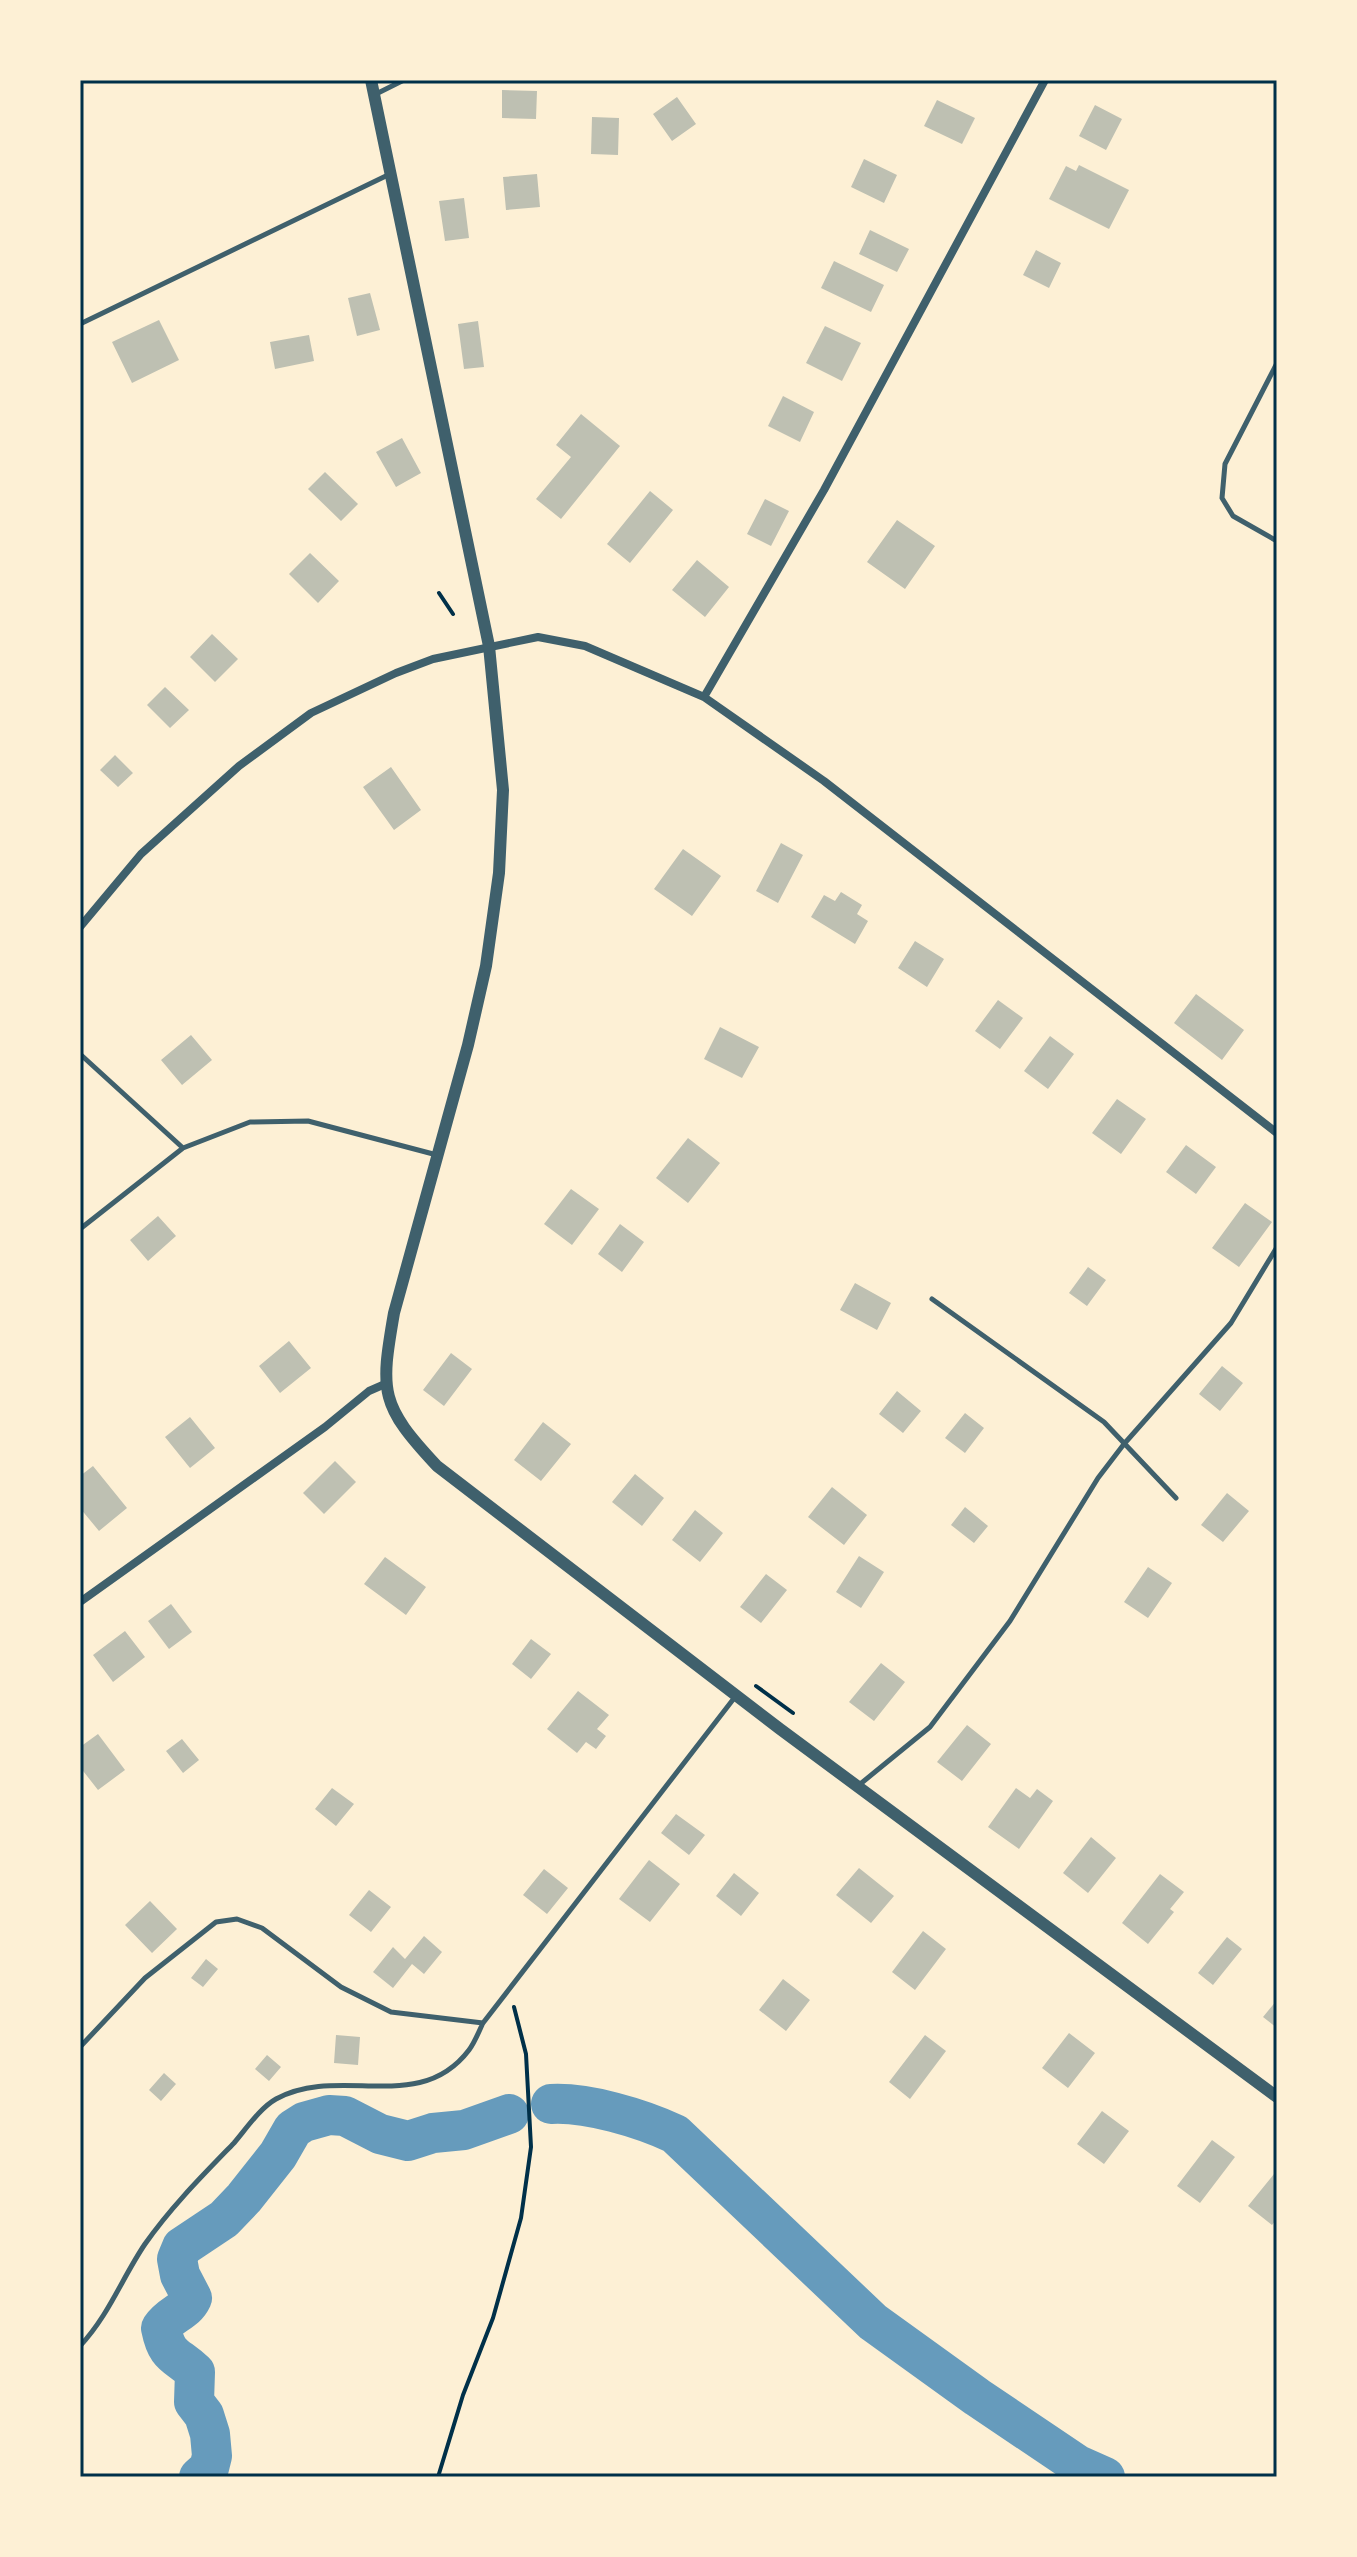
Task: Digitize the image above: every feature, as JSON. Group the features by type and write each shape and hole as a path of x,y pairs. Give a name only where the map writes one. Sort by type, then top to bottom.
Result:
{"street":[{"path":"371,80 489,646 503,790 499,873 486,966 394,1313 385,1384 391,1409 408,1435 437,1466 736,1695 1277,2097"},
{"path":"704,697 824,490 1045,80"},
{"path":"80,927 141,854 239,766 311,713 433,659 538,637 585,646 704,697 824,781 1277,1133"},
{"path":"80,1602 325,1427 369,1391 385,1384"}],"lane":[{"path":"376,101 404,80"},
{"path":"80,324 391,173"},
{"path":"1277,363 1225,464 1222,498 1233,516 1277,541"},
{"path":"80,1054 183,1148"},
{"path":"80,1229 183,1148 250,1122 308,1121 438,1155"},
{"path":"858,1786 930,1727 1010,1621 1098,1478 1124,1444 1231,1323 1277,1247"},
{"path":"932,1299 1104,1422 1176,1498"},
{"path":"80,2346 99,2325 153,2234 185,2194 274,2100 305,2087 411,2086 444,2074 469,2050 483,2023 736,1695"},
{"path":"80,2047 145,1978 216,1922 237,1919 262,1928 341,1987 391,2012 483,2023"}],"path":[{"path":"439,593 453,614"},
{"path":"755,1685 793,1713"},
{"path":"438,2477 463,2395 493,2318 521,2218 531,2147 526,2054 510,1989"}],"building":[{"path":"502,90 537,91 536,119 502,118"},
{"path":"677,97 696,124 672,141 653,114"},
{"path":"937,100 975,118 962,144 924,126"},
{"path":"1095,105 1122,119 1106,150 1079,136"},
{"path":"592,117 619,118 618,155 591,154"},
{"path":"864,159 897,175 884,203 851,187"},
{"path":"1079,165 1129,190 1109,229 1049,199 1066,166 1076,171"},
{"path":"537,174 540,207 506,210 503,177"},
{"path":"464,198 469,238 445,241 439,201"},
{"path":"870,230 909,249 897,272 859,254"},
{"path":"1036,250 1061,263 1049,288 1023,275"},
{"path":"834,261 884,285 871,312 821,288"},
{"path":"370,293 380,330 357,336 348,298"},
{"path":"159,320 179,360 132,383 112,342"},
{"path":"478,321 484,367 464,369 458,324"},
{"path":"825,326 861,343 842,381 806,363"},
{"path":"309,335 314,361 275,369 270,342"},
{"path":"783,396 814,412 800,442 768,426"},
{"path":"581,414 620,446 561,519 536,499 571,457 556,445"},
{"path":"402,438 421,473 396,487 376,452"},
{"path":"325,472 358,504 341,521 308,489"},
{"path":"650,491 673,510 630,563 607,544"},
{"path":"765,499 789,511 771,546 747,534"},
{"path":"897,520 935,546 905,589 867,562"},
{"path":"310,553 339,581 318,603 289,574"},
{"path":"697,560 729,587 705,617 672,590"},
{"path":"212,634 238,659 215,682 190,657"},
{"path":"165,687 189,710 170,728 147,705"},
{"path":"115,755 133,773 118,787 100,770"},
{"path":"391,767 421,810 394,830 363,787"},
{"path":"781,843 803,855 778,903 756,891"},
{"path":"683,849 721,876 692,916 654,889"},
{"path":"841,892 862,905 857,914 868,921 855,944 811,917 824,895 835,901"},
{"path":"915,941 944,959 927,987 898,968"},
{"path":"1196,994 1244,1030 1222,1060 1174,1023"},
{"path":"998,1000 1023,1018 1000,1049 975,1031"},
{"path":"720,1027 759,1047 742,1078 704,1059"},
{"path":"191,1035 212,1060 182,1085 161,1060"},
{"path":"1050,1036 1074,1054 1048,1089 1024,1071"},
{"path":"1117,1099 1146,1119 1121,1154 1092,1133"},
{"path":"688,1138 720,1163 688,1203 656,1178"},
{"path":"1186,1145 1216,1167 1196,1194 1166,1172"},
{"path":"571,1189 599,1209 572,1245 544,1224"},
{"path":"1245,1203 1272,1222 1239,1267 1212,1248"},
{"path":"158,1216 176,1236 148,1261 130,1240"},
{"path":"620,1224 644,1242 622,1272 598,1254"},
{"path":"1088,1267 1106,1280 1087,1306 1069,1293"},
{"path":"855,1283 891,1303 877,1330 840,1310"},
{"path":"289,1341 311,1368 280,1393 259,1366"},
{"path":"451,1353 472,1369 444,1406 423,1390"},
{"path":"1222,1366 1243,1383 1220,1411 1199,1394"},
{"path":"897,1391 921,1411 903,1433 879,1414"},
{"path":"965,1413 984,1428 965,1453 945,1438"},
{"path":"190,1417 215,1448 190,1468 165,1437"},
{"path":"543,1422 571,1444 541,1481 514,1460"},
{"path":"335,1461 356,1482 324,1514 303,1493"},
{"path":"93,1466 127,1508 99,1531 80,1508 80,1476"},
{"path":"635,1474 664,1498 642,1526 612,1502"},
{"path":"832,1487 867,1515 844,1545 808,1517"},
{"path":"1227,1493 1249,1511 1223,1542 1201,1525"},
{"path":"965,1507 988,1526 974,1543 951,1525"},
{"path":"695,1510 723,1533 700,1562 672,1540"},
{"path":"859,1556 884,1572 861,1608 836,1592"},
{"path":"385,1557 426,1587 406,1615 364,1584"},
{"path":"1148,1567 1172,1583 1148,1618 1124,1602"},
{"path":"766,1574 787,1590 761,1623 740,1607"},
{"path":"171,1604 192,1632 169,1649 148,1621"},
{"path":"125,1631 145,1657 113,1682 93,1655"},
{"path":"531,1639 551,1654 531,1679 512,1664"},
{"path":"881,1663 905,1682 874,1721 849,1702"},
{"path":"578,1691 609,1715 597,1729 606,1736 596,1749 586,1742 577,1753 547,1729"},
{"path":"967,1725 991,1744 962,1781 937,1762"},
{"path":"98,1734 125,1770 98,1790 80,1767 80,1747"},
{"path":"182,1739 199,1760 183,1773 166,1751"},
{"path":"332,1788 354,1804 336,1826 315,1809"},
{"path":"1016,1788 1030,1798 1037,1789 1053,1801 1019,1849 988,1827"},
{"path":"676,1814 705,1835 689,1855 661,1833"},
{"path":"1091,1837 1116,1858 1088,1893 1063,1873"},
{"path":"649,1860 680,1884 650,1922 619,1899"},
{"path":"859,1868 894,1896 871,1923 836,1895"},
{"path":"544,1869 568,1888 547,1914 523,1895"},
{"path":"734,1873 759,1893 741,1916 716,1896"},
{"path":"1160,1874 1184,1892 1170,1909 1174,1912 1148,1944 1122,1923"},
{"path":"369,1890 391,1907 371,1932 349,1915"},
{"path":"150,1901 177,1929 152,1953 125,1925"},
{"path":"923,1931 946,1949 915,1990 892,1972"},
{"path":"424,1936 442,1952 424,1974 412,1964 393,1988 373,1972 393,1947 405,1959"},
{"path":"1227,1937 1242,1949 1213,1985 1198,1973"},
{"path":"206,1959 218,1969 203,1987 191,1978"},
{"path":"783,1979 810,2000 786,2031 759,2010"},
{"path":"1277,2000 1277,2028 1263,2017"},
{"path":"1069,2033 1095,2053 1068,2088 1042,2068"},
{"path":"336,2035 360,2037 358,2065 334,2063"},
{"path":"925,2035 946,2051 910,2099 889,2082"},
{"path":"267,2055 281,2067 269,2081 255,2069"},
{"path":"164,2073 176,2084 161,2101 149,2090"},
{"path":"1102,2111 1129,2131 1104,2164 1077,2144"},
{"path":"1212,2140 1235,2157 1200,2203 1177,2186"},
{"path":"1274,2174 1277,2176 1277,2219 1272,2225 1248,2206"}],"waterway":[{"path":"551,2104 614,2112 675,2134 873,2322 1078,2465 1105,2477"},
{"path":"199,2477 209,2468 212,2456 204,2415 194,2402 195,2372 169,2350 161,2328 192,2298 180,2275 177,2259 182,2247 224,2219 278,2155 293,2129 304,2122 329,2115 345,2116 380,2134 408,2141 433,2133 464,2130 509,2114"}]}
